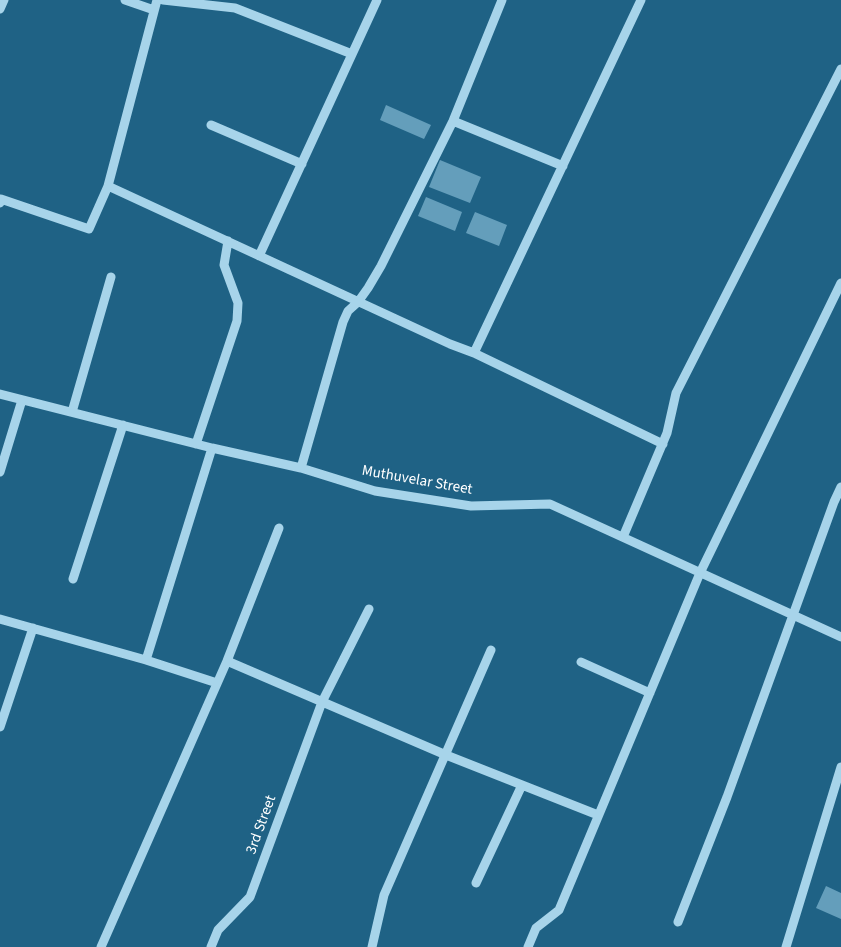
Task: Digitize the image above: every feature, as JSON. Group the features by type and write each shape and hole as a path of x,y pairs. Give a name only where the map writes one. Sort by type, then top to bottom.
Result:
{"street":[{"path":"0,9 4,0"},
{"path":"126,0 154,10"},
{"path":"0,200 88,228 108,186 157,0"},
{"path":"163,0 235,8 352,54"},
{"path":"259,256 377,0"},
{"path":"301,468 342,322 348,311 358,302 368,288 381,266 452,121 502,0"},
{"path":"474,353 641,0"},
{"path":"623,537 663,444 676,393 841,69"},
{"path":"452,121 563,166"},
{"path":"211,125 302,164"},
{"path":"108,186 450,344 474,353 663,444"},
{"path":"196,444 237,321 238,304 224,265 228,241"},
{"path":"72,412 111,277"},
{"path":"528,947 536,928 559,910 700,573 841,283"},
{"name":"Muthuvelar Street","path":"0,394 212,448 301,468 375,491 471,506 550,504 841,637"},
{"path":"0,472 22,400"},
{"path":"73,579 123,425"},
{"path":"146,660 212,448"},
{"path":"678,922 841,487"},
{"path":"101,947 227,661 280,528"},
{"name":"3rd Street","path":"211,947 218,930 250,897 322,702 369,609"},
{"path":"0,619 146,660 217,683"},
{"path":"0,727 33,628"},
{"path":"372,947 384,895 491,650"},
{"path":"227,661 446,755 598,815"},
{"path":"581,662 650,693"},
{"path":"786,947 841,767"},
{"path":"476,883 522,785"}],"building":[{"path":"386,105 431,125 424,139 380,120"},
{"path":"440,160 481,177 470,203 429,187"},
{"path":"426,197 462,212 455,231 418,216"},
{"path":"475,212 507,225 499,246 466,233"},
{"path":"826,886 841,893 841,919 816,908"}]}
